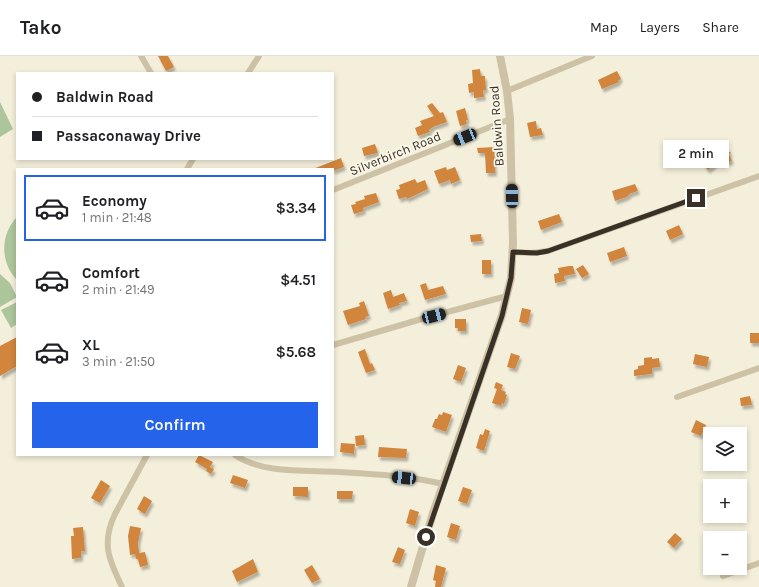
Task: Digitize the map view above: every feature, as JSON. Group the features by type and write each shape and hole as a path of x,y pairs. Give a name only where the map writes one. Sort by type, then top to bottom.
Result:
{"street":[{"path":"141,56 150,72"},
{"path":"249,72 259,56"},
{"name":"Baldwin Road","path":"412,587 422,548 490,350 511,278 513,252 510,119 507,91 500,56"},
{"path":"507,91 592,56"},
{"name":"Silverbirch Road","path":"334,190 510,119"},
{"path":"513,252 537,253 548,251 759,176"},
{"path":"334,346 425,318 507,296"},
{"path":"677,397 759,368"},
{"path":"122,587 108,556 106,544 108,533 114,514 146,456"},
{"path":"237,456 250,464 268,468 359,473 417,479 443,484"},
{"path":"723,576 759,563"}],"green space":[{"path":"0,102 13,129 0,137"},
{"path":"16,218 16,279 7,265 4,248 7,232"},
{"path":"0,274 10,283 16,298 0,307"},
{"path":"16,302 16,325 11,328 1,310"}],"building":[{"path":"158,56 168,56 174,67 166,71"},
{"path":"480,69 481,76 485,76 486,90 483,90 484,97 474,98 474,92 469,93 468,84 473,83 472,70"},
{"path":"617,71 621,79 618,81 619,82 602,89 598,80"},
{"path":"432,103 440,113 443,112 447,122 433,127 429,130 430,132 418,136 415,128 422,125 420,121 434,116 427,106"},
{"path":"465,108 468,120 466,120 467,124 460,126 456,111"},
{"path":"536,121 537,129 541,128 543,135 530,137 527,123"},
{"path":"375,144 378,153 364,156 362,148"},
{"path":"494,147 495,173 486,173 485,153 478,153 477,148"},
{"path":"728,148 729,152 731,152 729,154 732,161 720,164 720,161 708,170 703,164 712,158 723,154 722,150"},
{"path":"341,158 344,167 334,171 334,168 316,168"},
{"path":"446,167 447,170 455,167 460,180 451,184 450,180 439,184 434,171"},
{"path":"415,179 417,183 425,180 428,189 407,199 406,197 399,199 396,190 400,189 399,185"},
{"path":"635,184 638,191 615,201 612,191"},
{"path":"376,193 379,202 363,208 364,211 354,214 351,205 365,199 364,196"},
{"path":"559,214 562,222 541,230 538,221"},
{"path":"679,225 683,234 670,240 666,231"},
{"path":"481,234 482,241 471,242 470,235"},
{"path":"624,247 627,256 610,262 607,253"},
{"path":"482,260 491,260 491,274 482,274"},
{"path":"583,265 589,274 582,278 576,269"},
{"path":"573,266 575,274 564,276 565,281 555,283 554,274 559,273 558,268"},
{"path":"426,283 428,290 443,286 446,294 425,300 420,285"},
{"path":"391,290 393,297 404,293 407,301 399,303 400,305 388,309 383,293"},
{"path":"364,301 369,316 365,317 366,319 348,325 343,311 360,306 359,303"},
{"path":"522,308 531,310 528,324 519,322"},
{"path":"455,319 466,319 466,331 458,331 458,328 455,328"},
{"path":"750,333 759,333 759,343 750,343"},
{"path":"16,338 16,367 0,376 0,346"},
{"path":"365,349 370,364 372,363 375,370 366,373 358,352"},
{"path":"511,353 520,356 515,369 507,367"},
{"path":"695,354 709,357 707,367 693,364"},
{"path":"652,357 652,359 659,358 660,367 652,368 652,374 634,376 634,370 638,369 638,366 644,365 644,358"},
{"path":"458,365 466,368 461,382 453,379"},
{"path":"496,382 503,385 501,390 506,392 505,394 507,395 504,404 502,403 501,406 492,403 497,389 494,388"},
{"path":"750,396 752,405 741,406 740,398"},
{"path":"443,412 452,415 446,432 432,427 435,419 437,419 439,414 442,415"},
{"path":"696,420 706,425 703,427 701,436 691,432"},
{"path":"485,429 490,431 484,451 476,448 480,434 483,435"},
{"path":"364,435 365,445 356,446 355,436"},
{"path":"341,443 355,444 354,454 340,452"},
{"path":"379,447 407,449 406,458 378,457"},
{"path":"198,456 201,456 213,462 210,467 214,469 211,474 206,471 207,469 195,462"},
{"path":"233,475 248,480 245,488 230,483"},
{"path":"101,480 110,486 100,503 91,498"},
{"path":"293,487 308,487 308,497 293,496"},
{"path":"463,487 472,490 467,504 458,501"},
{"path":"337,491 353,491 352,499 337,499"},
{"path":"144,496 152,501 145,514 137,509"},
{"path":"410,509 419,512 415,526 406,523"},
{"path":"451,523 460,526 456,540 447,537"},
{"path":"130,526 141,528 138,543 139,553 145,552 148,565 140,567 135,554 130,555 128,536"},
{"path":"83,527 85,551 81,551 81,558 72,559 71,536 74,536 73,528"},
{"path":"675,533 682,539 674,548 667,542"},
{"path":"398,547 405,550 400,564 392,562"},
{"path":"253,559 258,572 237,582 232,571"},
{"path":"312,565 320,579 312,583 304,570"},
{"path":"436,565 446,568 441,587 435,587 436,581 433,580"}],"route":[{"path":"426,537 502,316 511,278 513,252 537,253 548,251 696,198"}]}
